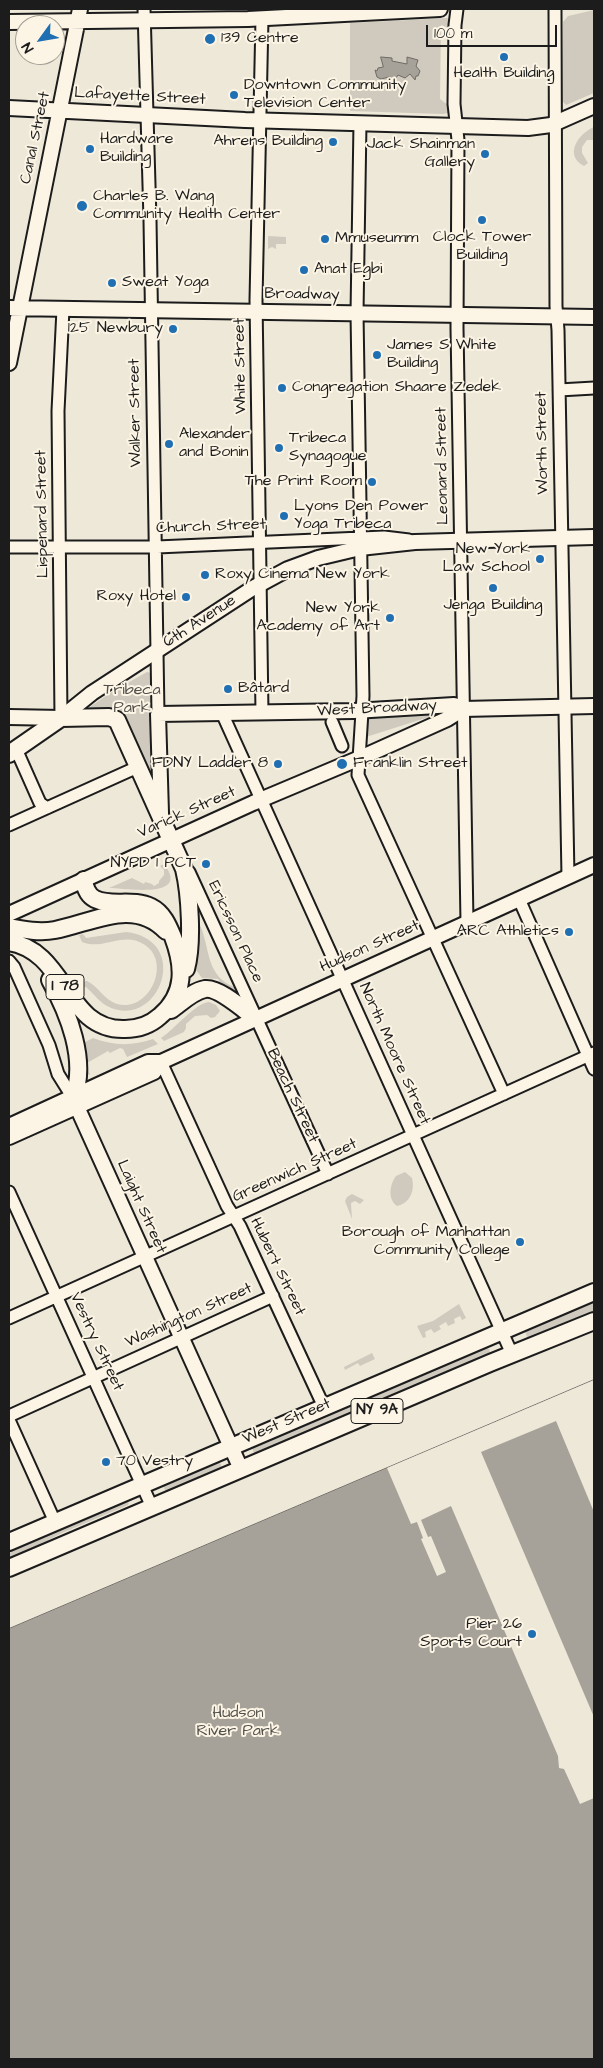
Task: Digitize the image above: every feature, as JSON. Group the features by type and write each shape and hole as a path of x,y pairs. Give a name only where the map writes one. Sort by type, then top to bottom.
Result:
{"highway":[{"path":"61,718 109,716 115,718 162,816 181,860 187,884 189,942 187,966 181,980"},
{"name":"6th Avenue","path":"13,752 61,718"},
{"path":"84,880 87,891 94,899 108,902 137,902 153,908 165,920 177,948"},
{"path":"9,927 49,931 105,916 128,913 143,916 157,924 168,934 177,948"},
{"path":"14,943 38,963 48,977 72,1028 77,1072 75,1102"},
{"name":"I 78","path":"14,943 35,952 47,961 78,1008 88,1017 99,1024 111,1028 127,1029 142,1026 156,1019 172,1004 181,980 181,963 177,948"},
{"path":"156,1019 196,993 207,989 220,993 256,1019"},
{"name":"West Street","path":"9,1542 594,1292"},
{"name":"West Street","path":"9,1568 241,1468 594,1321"}],"main road":[{"path":"9,22 78,15 144,14 262,18 440,9"},
{"name":"Canal Street","path":"9,362 14,308 59,110 78,15"},
{"name":"Lafayette Street","path":"9,108 259,120 528,128 556,123 594,106"},
{"name":"Broadway","path":"14,308 594,317"},
{"path":"460,540 594,537"},
{"name":"6th Avenue","path":"61,718 92,693 260,583 288,569 360,543 460,540"},
{"name":"West Broadway","path":"158,714 362,710 454,705 463,709 594,706"},
{"name":"Varick Street","path":"9,914 261,800 447,719 463,709"},
{"name":"Walker Street","path":"158,714 162,816"},
{"path":"9,717 61,718"},
{"name":"Hudson Street","path":"9,1137 148,1062 161,1062 594,865"},
{"name":"Hudson Street","path":"9,1126 75,1102"},
{"name":"Laight Street","path":"75,1102 241,1468"}],"street":[{"name":"Leonard Street","path":"457,9 454,104 458,140 457,314 467,922"},
{"name":"Worth Street","path":"556,9 555,226 568,877"},
{"name":"Walker Street","path":"144,14 148,115 157,548 158,714"},
{"name":"White Street","path":"262,18 256,312 262,713"},
{"path":"360,123 357,313 362,710 358,759 359,778 504,1094"},
{"name":"Lispenard Street","path":"61,718 58,412 63,309"},
{"path":"559,390 594,388"},
{"name":"Church Street","path":"9,547 157,548 260,543 360,543"},
{"name":"North Moore Street","path":"222,713 512,1354"},
{"path":"332,722 342,746"},
{"path":"13,752 40,803 47,808"},
{"path":"9,825 133,769 141,771"},
{"name":"Ericsson Place","path":"181,860 194,883 256,1019"},
{"path":"519,899 592,1054 594,1068"},
{"name":"Laight Street","path":"9,961 14,967 49,1045 62,1083 75,1102"},
{"name":"Beach Street","path":"256,1019 328,1174"},
{"name":"Greenwich Street","path":"9,1318 592,1054"},
{"name":"Hubert Street","path":"161,1062 324,1406"},
{"name":"Vestry Street","path":"9,1192 152,1507"},
{"name":"Washington Street","path":"9,1418 273,1296"},
{"path":"9,1418 55,1522"}],"green space":[{"path":"594,10 594,93 566,105 562,101 563,22 568,16"},
{"path":"448,18 450,22 449,28 441,25 440,99 448,105 448,113 350,111 350,23"},
{"path":"594,127 594,140 587,140 582,147 582,153 588,163 584,166 578,161 574,150 583,134"},
{"path":"268,236 286,237 286,244 276,244 276,249 272,247 268,249"},
{"name":"Tribeca Park","path":"147,672 151,673 152,677 154,779 151,777 121,714 112,710 87,709 110,693"},
{"path":"451,708 451,710 366,737 366,720 368,718"},
{"path":"164,864 170,875 169,883 163,887 140,890 109,888 132,878 144,884 145,882 154,886 159,883 164,875 164,870 160,866"},
{"path":"197,924 200,925 214,970 219,977 237,988 241,997 239,998 229,987 220,983 218,979 202,978 196,970 199,945 197,943"},
{"path":"126,932 147,938 159,950 163,965 161,981 154,995 142,1006 127,1011 109,1007 86,987 79,988 77,983 87,981 109,1000 117,1004 128,1005 139,1001 147,994 153,985 157,963 153,953 145,945 129,939 90,944 82,942 79,935 83,934 86,938"},
{"path":"209,1002 216,1005 220,1011 215,1017 211,1018 207,1015 195,1016 186,1024 184,1032 164,1041 161,1038 197,1007"},
{"path":"93,1038 108,1043 123,1044 153,1039 158,1044 127,1057 123,1049 120,1048 110,1053 108,1051 87,1063 86,1066 90,1074 82,1078 83,1043"},
{"path":"405,1172 412,1178 412,1192 405,1202 397,1206 391,1196 391,1187 396,1176"},
{"path":"352,1194 364,1200 360,1204 355,1201 351,1203 352,1219 345,1201"},
{"path":"594,1302 594,1313 530,1339 527,1337 525,1331"},
{"path":"459,1304 466,1318 462,1320 460,1316 454,1319 455,1323 448,1326 446,1322 439,1326 441,1329 434,1333 431,1329 425,1332 426,1337 423,1338 417,1326 433,1321"},
{"path":"486,1348 489,1349 491,1355 257,1454 254,1453 252,1448"},
{"path":"372,1353 375,1359 360,1366 358,1363 345,1370 344,1367"},
{"path":"220,1463 223,1469 166,1492 163,1486"},
{"path":"127,1502 129,1503 128,1505 62,1533 9,1560 9,1552"}],"shaded area":[{"path":"381,57 392,58 392,61 407,64 407,57 418,60 416,66 420,71 418,76 416,76 415,80 410,74 405,78 398,75 394,81 389,81 389,77 381,79 377,77 375,70 377,71 378,68 383,67"},
{"name":"Hudson River Park","path":"594,1380 594,2059 9,2059 9,1629"}],"pier":[{"path":"594,1380 594,1512 556,1421 481,1452 594,1717 594,1798 580,1804 564,1769 559,1768 558,1756 451,1506 421,1520 428,1537 431,1536 446,1572 437,1576 421,1539 423,1538 417,1522 411,1524 387,1468"}],"place":[{"name":"139 Centre","path":"210,39"},
{"name":"Health Building","path":"504,57"},
{"name":"Downtown Community Television Center","path":"234,95"},
{"name":"Ahrens Building","path":"333,142"},
{"name":"Hardware Building","path":"90,149"},
{"name":"Jack Shainman Gallery","path":"485,154"},
{"name":"Charles B. Wang Community Health Center","path":"82,206"},
{"name":"Clock Tower Building","path":"482,220"},
{"name":"Mmuseumm","path":"325,239"},
{"name":"Anat Egbi","path":"304,270"},
{"name":"Sweat Yoga","path":"112,283"},
{"name":"125 Newbury","path":"173,329"},
{"name":"James S White Building","path":"377,355"},
{"name":"Congregation Shaare Zedek","path":"282,388"},
{"name":"Alexander and Bonin","path":"169,444"},
{"name":"Tribeca Synagogue","path":"279,448"},
{"name":"The Print Room","path":"372,482"},
{"name":"Lyons Den Power Yoga Tribeca","path":"284,516"},
{"name":"New York Law School","path":"540,559"},
{"name":"Roxy Cinema New York","path":"205,575"},
{"name":"Jenga Building","path":"493,588"},
{"name":"Roxy Hotel","path":"186,597"},
{"name":"New York Academy of Art","path":"390,618"},
{"name":"Bâtard","path":"228,689"},
{"name":"FDNY Ladder 8","path":"278,764"},
{"name":"Franklin Street","path":"342,764"},
{"name":"NYPD 1 PCT","path":"206,864"},
{"name":"ARC Athletics","path":"569,932"},
{"name":"Borough of Manhattan Community College","path":"520,1242"},
{"name":"70 Vestry","path":"106,1462"},
{"name":"Pier 26 Sports Court","path":"532,1634"}]}
